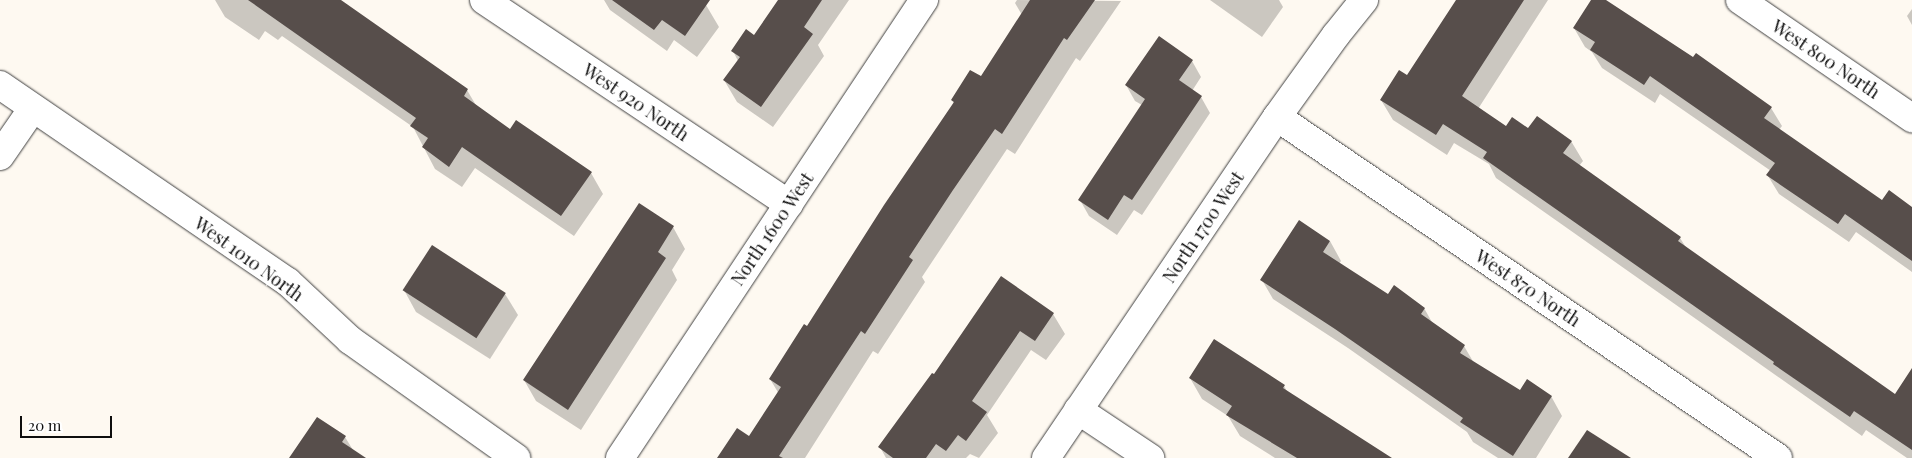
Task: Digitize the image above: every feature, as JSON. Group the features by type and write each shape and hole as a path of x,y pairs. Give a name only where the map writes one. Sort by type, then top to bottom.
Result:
{"street":[{"name":"West 920 North","path":"484,0 789,204"},
{"name":"North 1600 West","path":"620,458 924,0"},
{"name":"North 1700 West","path":"1046,458 1277,117 1336,35 1364,0"},
{"name":"West 800 North","path":"1740,0 1912,118"},
{"name":"West 1010 North","path":"0,85 288,282 350,340 516,458"},
{"path":"0,156 33,108"},
{"name":"West 870 North","path":"1277,117 1778,458"},
{"path":"1078,410 1150,458"}],"building":[{"path":"248,0 341,0 468,89 464,96 510,129 516,120 592,172 561,216 462,147 449,167 422,147 428,138 410,126 416,118"},
{"path":"612,0 710,0 685,36 662,20 654,30"},
{"path":"778,0 822,0 804,27 813,34 761,107 723,80 740,57 731,51 746,29 754,35"},
{"path":"1030,0 1095,0 1067,40 1064,38 1002,134 995,129 953,190 909,257 913,260 865,334 861,331 779,456 783,458 717,458 737,428 749,436 781,387 769,379 804,324 807,326 884,205 954,102 951,100 970,70 981,76"},
{"path":"1456,0 1524,0 1462,96 1506,126 1512,117 1528,128 1537,116 1572,141 1563,153 1681,237 1678,241 1895,394 1912,368 1912,450 1854,411 1850,417 1773,364 1774,362 1483,158 1487,152 1443,124 1436,135 1380,100 1399,70 1407,75"},
{"path":"1591,0 1606,0 1693,57 1696,53 1772,107 1764,118 1882,200 1889,190 1912,207 1912,261 1845,214 1838,224 1766,175 1775,163 1650,76 1644,85 1590,50 1595,42 1573,28"},
{"path":"1159,36 1193,60 1179,80 1202,96 1132,200 1124,195 1108,220 1078,200 1145,99 1125,85"},
{"path":"639,203 674,226 658,252 666,258 568,410 523,380"},
{"path":"1299,220 1330,241 1323,252 1388,294 1394,285 1425,308 1421,314 1465,345 1460,353 1520,390 1527,379 1552,396 1513,456 1460,422 1463,418 1335,329 1260,280"},
{"path":"432,245 506,293 476,338 403,290"},
{"path":"1001,276 1054,313 1035,341 1020,331 972,401 987,412 966,441 958,435 946,451 936,444 926,458 893,458 878,447 932,373 934,374"},
{"path":"1214,339 1285,385 1283,388 1392,458 1297,458 1226,415 1232,406 1189,378"},
{"path":"317,417 346,436 342,442 366,458 289,458"},
{"path":"1587,430 1631,458 1568,458"}]}
